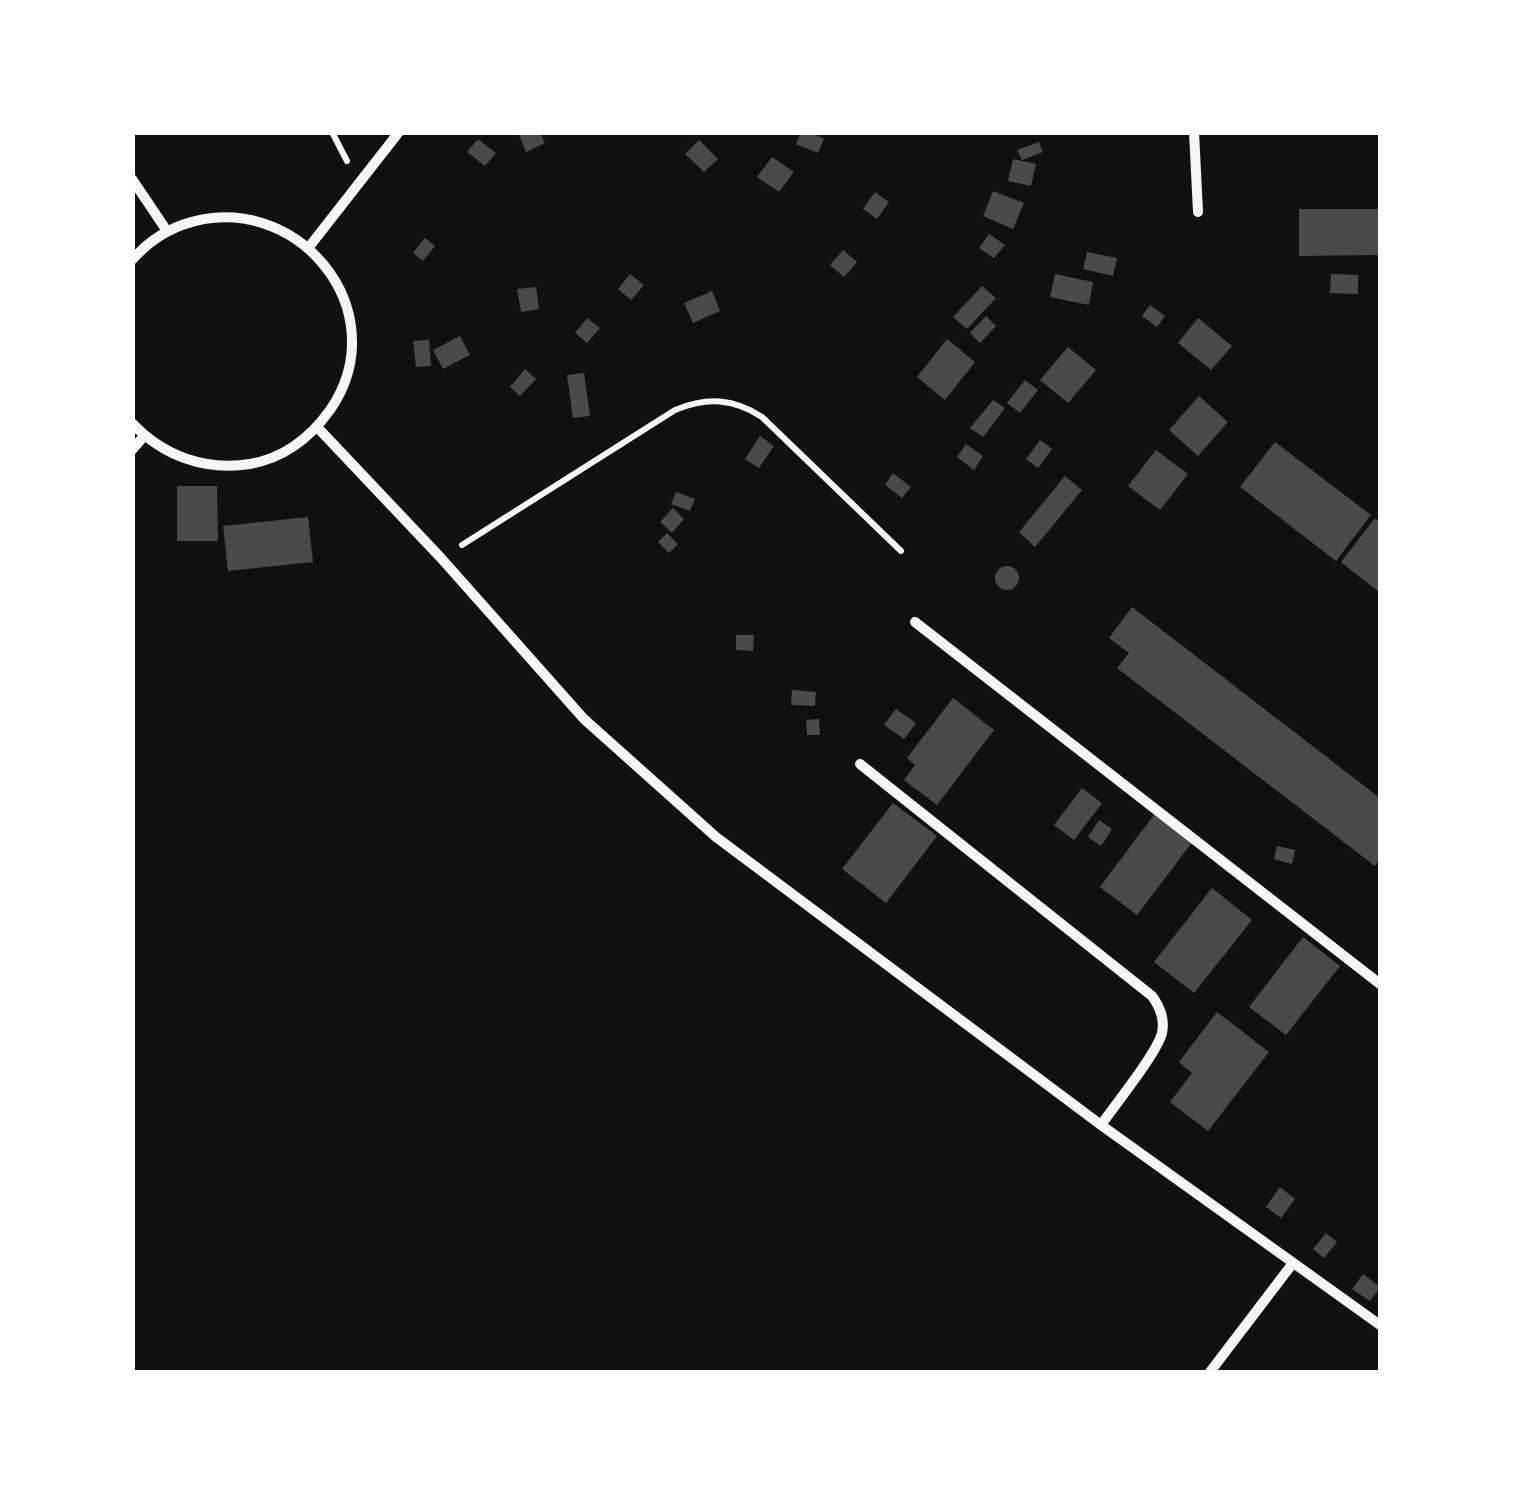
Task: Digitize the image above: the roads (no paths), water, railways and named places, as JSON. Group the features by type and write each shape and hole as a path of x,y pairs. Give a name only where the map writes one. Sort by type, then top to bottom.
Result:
{"street":[{"path":"309,247 399,132"},
{"path":"1194,132 1198,212"},
{"path":"132,179 167,231"},
{"path":"132,260 167,231 202,218 240,217 277,227 309,247 335,278 349,316 352,356 340,395 318,428 293,448 264,461 232,466 201,464 171,454 144,436 132,422"},
{"path":"318,428 584,718 716,837 1101,1125 1380,1325"},
{"path":"132,450 144,436"},
{"path":"915,622 1380,984"},
{"path":"860,764 1152,996 1163,1021 1158,1043 1101,1125"},
{"path":"1210,1372 1293,1263"}]}
